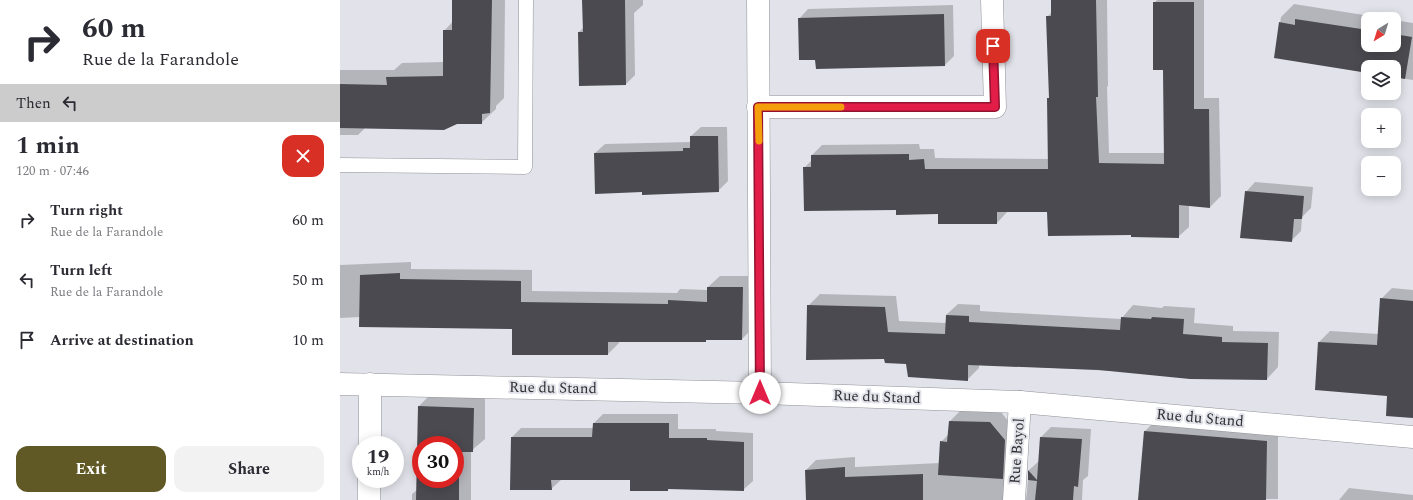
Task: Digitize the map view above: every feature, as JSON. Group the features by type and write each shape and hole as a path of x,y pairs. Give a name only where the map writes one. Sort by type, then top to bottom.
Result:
{"street":[{"path":"758,0 760,393"},
{"path":"758,107 995,107 992,0"},
{"name":"Rue du Stand","path":"340,384 760,393 1020,402 1413,437"},
{"path":"370,384 370,436"},
{"name":"Rue Bayol","path":"1014,500 1020,402"},
{"path":"369,488 369,500"}],"lane":[{"path":"340,165 525,167 526,0"}],"building":[{"path":"452,0 492,0 490,113 482,114 482,124 457,124 444,130 340,128 340,84 387,85 386,77 443,76 443,30 452,30"},
{"path":"582,0 625,0 626,85 579,86 578,32 583,32"},
{"path":"1051,0 1096,0 1098,97 1096,97 1099,163 1164,164 1163,70 1153,70 1153,2 1194,2 1194,109 1209,109 1210,208 1179,205 1179,238 1131,237 1131,235 1048,236 1047,212 997,212 997,224 938,224 938,214 896,215 896,210 804,211 803,167 811,167 811,155 909,154 909,160 924,159 925,169 1048,169 1047,98 1049,98 1046,16 1051,16"},
{"path":"944,14 945,66 816,69 815,60 799,60 798,18"},
{"path":"1295,19 1361,29 1361,52 1401,52 1401,35 1412,37 1405,79 1401,78 1401,60 1361,60 1361,72 1274,58 1279,22 1295,25"},
{"path":"690,136 718,136 719,192 642,195 642,192 595,194 594,153 683,151 683,148 690,148"},
{"path":"1245,191 1304,196 1302,219 1294,219 1292,242 1240,238"},
{"path":"400,273 400,279 521,281 521,302 668,304 668,300 707,302 707,287 743,287 742,340 706,340 706,342 608,342 608,355 512,355 512,329 359,327 360,275"},
{"path":"1380,298 1413,301 1413,418 1386,416 1387,396 1315,390 1318,342 1377,345"},
{"path":"807,305 885,307 888,332 945,334 946,315 969,316 969,322 1120,330 1121,317 1184,319 1183,334 1222,337 1222,342 1268,343 1267,380 1190,379 1099,370 968,365 968,381 908,377 906,364 885,363 884,359 806,360"},
{"path":"418,406 474,408 473,452 464,452 464,436 417,436"},
{"path":"949,421 990,422 1005,440 1003,479 938,475 940,441 947,442"},
{"path":"593,423 669,423 669,438 707,438 707,440 744,442 744,491 668,489 668,491 630,491 630,480 551,480 552,490 510,490 511,437 592,437"},
{"path":"1144,431 1267,441 1266,500 1138,500"},
{"path":"1040,437 1082,439 1078,487 1074,486 1073,500 1035,500 1037,481 1028,480 1028,470 1037,480"},
{"path":"845,467 845,477 923,474 923,500 806,500 805,470"},
{"path":"416,488 459,488 459,500 416,500"}],"slow traffic":[{"path":"759,141 758,107 841,107"}],"route":[{"path":"760,393 758,107 995,107 993,46"}]}
